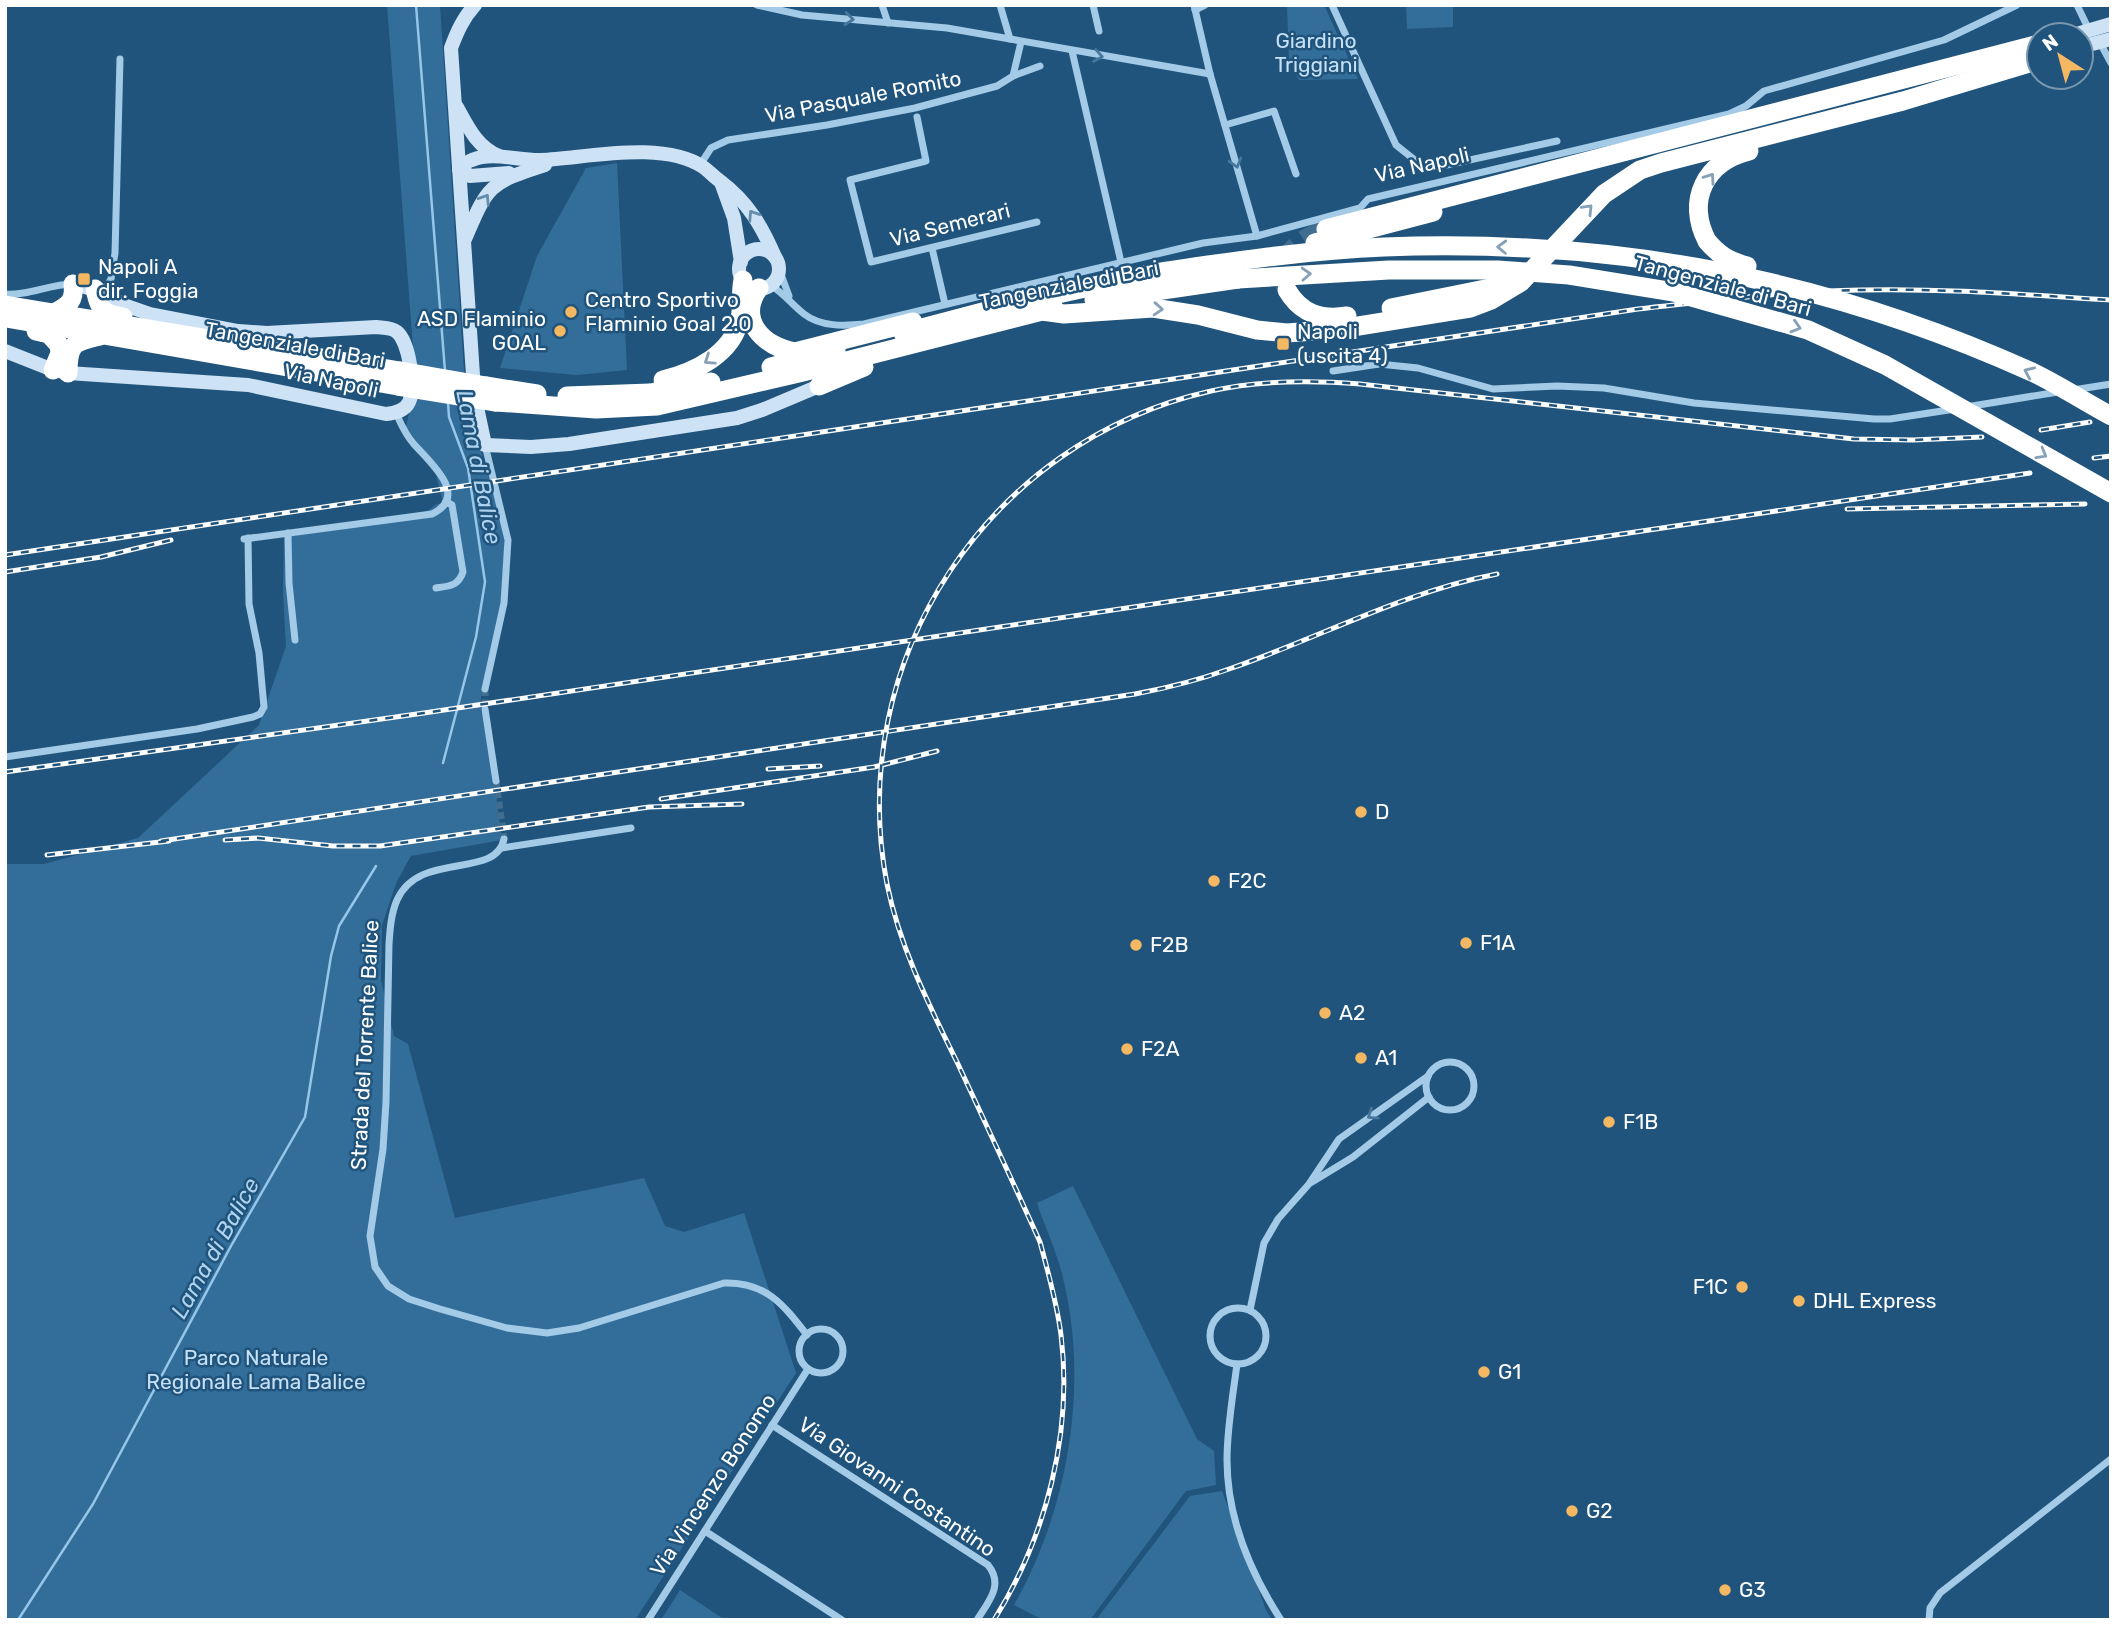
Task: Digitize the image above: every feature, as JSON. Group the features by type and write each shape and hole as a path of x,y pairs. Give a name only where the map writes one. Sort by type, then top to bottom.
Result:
{"highway":[{"path":"1326,229 2025,49"},
{"path":"1153,273 1334,239 1928,83 2025,50"},
{"path":"1042,311 1064,314 1153,308 1198,315 1257,330 1300,332 1340,329 1471,308 1491,300 1521,282 1604,194 1640,170 2025,66"},
{"path":"1807,291 1792,277 1729,261 1717,253 1707,241 1699,225 1697,209 1706,180 1717,167 1730,157 1942,101 2025,68"},
{"name":"Tangenziale di Bari","path":"5,320 399,379 486,386 554,396 650,393 716,380 945,313 1017,303 1153,273 1236,261 1381,247 1500,247 1597,252 1644,258 1714,269 1807,291 1904,320 2034,373 2111,416"},
{"name":"Tangenziale di Bari","path":"5,305 155,330 399,379 496,402 624,409 684,401 1042,311 1129,294 1238,279 1440,268 1545,273 1674,292 1808,330 1885,365 2111,493"},
{"path":"753,279 751,318 763,338 780,350 795,352 945,313"},
{"path":"579,396 619,385 681,376 705,364 725,347 738,328 753,279"},
{"path":"1287,290 1298,307 1328,318 1536,281 1617,282"},
{"path":"54,313 72,301 73,284"},
{"path":"99,291 99,305 106,314 144,320 155,330"},
{"path":"5,320 13,327 50,334 55,338 60,345 60,372"},
{"path":"819,386 865,367 923,351 976,327"},
{"path":"60,372 73,346 81,340 102,335"}],"street":[{"path":"757,5 802,15 947,28 1210,74"},
{"path":"801,5 802,15"},
{"path":"882,5 887,23"},
{"path":"1000,5 1010,39"},
{"path":"1093,5 1099,31"},
{"path":"1205,5 1194,7 1210,74 1257,236"},
{"path":"1332,5 1390,134 1396,145 1416,160 1429,166 1442,166 1557,141"},
{"name":"Via Napoli","path":"753,279 791,300 804,314 821,323 841,326 945,313 1121,262 1203,243 1257,236 1360,208 1368,199 1729,114 1746,106 1764,91 1944,40 2017,5"},
{"path":"2077,5 2085,21"},
{"path":"471,10 451,48 459,169 478,412 508,540 504,603 485,689"},
{"path":"2105,41 2111,63"},
{"path":"1013,76 1021,42"},
{"path":"1072,51 1121,262"},
{"path":"99,291 111,279 115,253 120,59"},
{"name":"Via Pasquale Romito","path":"700,165 711,148 720,142 915,108 997,86 1013,76 1040,66"},
{"path":"455,104 474,137 488,152 504,158"},
{"path":"1225,125 1274,111 1296,174"},
{"name":"Via Semerari","path":"917,117 926,161 850,180 871,262 1037,222"},
{"path":"459,169 471,160 487,157 527,161 638,152 663,154 700,165 732,189 765,233 777,263 778,276 753,279"},
{"path":"465,240 487,192 521,173 562,159"},
{"path":"459,169 470,176 521,173"},
{"path":"720,181 753,279"},
{"path":"932,248 945,313"},
{"path":"753,279 744,256 753,250 765,250 777,263"},
{"name":"Via Napoli","path":"777,263 791,300"},
{"path":"5,294 18,295 59,284 73,284"},
{"name":"Via Napoli","path":"5,351 60,372 248,385 386,414 403,410 410,401 412,383 405,343 391,328 253,333 150,314 124,305 99,291 73,284"},
{"path":"1333,371 1379,364 1418,368 1493,389 1557,386 1604,388 1694,403 1874,419 1890,419 2111,384"},
{"path":"485,445 531,447 569,444 737,418 819,386"},
{"path":"5,757 197,729 260,714 264,707 259,653 249,604 246,539 432,514 440,510 448,494 442,474 411,441 396,413"},
{"path":"436,588 452,586 460,581 463,572 452,505 446,502"},
{"path":"288,533 289,583 295,640"},
{"path":"485,709 496,780"},
{"name":"Strada del Torrente Balice","path":"631,828 502,848 491,860 430,870 415,878 398,897 392,914 389,944 383,1149 370,1236 373,1260 379,1276 388,1286 409,1299 507,1328 547,1333 579,1328 724,1283 743,1283 762,1289 793,1317 807,1335"},
{"path":"502,848 504,839"},
{"path":"1250,1310 1264,1243 1278,1219 1309,1184 1339,1139 1428,1076 1436,1066 1451,1062 1466,1068 1474,1084 1471,1098 1454,1110 1442,1109 1426,1091 1428,1076"},
{"path":"1309,1184 1353,1157 1429,1097"},
{"path":"1232,1308 1250,1310 1265,1327 1262,1350 1251,1360 1237,1364 1228,1362 1214,1351 1210,1334 1212,1325 1224,1312 1232,1308"},
{"path":"828,1330 835,1334 843,1347 841,1362 830,1372 808,1369 803,1364 799,1352 807,1335 813,1331 828,1330"},
{"path":"1237,1364 1227,1458 1229,1489 1241,1542 1260,1587 1281,1620"},
{"name":"Via Vincenzo Bonomo","path":"648,1620 808,1369"},
{"name":"Via Giovanni Costantino","path":"772,1425 988,1564 996,1586 977,1620"},
{"path":"1930,1620 1930,1608 1941,1593 2111,1458"},
{"path":"705,1531 842,1620"}],"green space":[{"name":"Parco Naturale Regionale Lama Balice","path":"387,5 440,5 466,401 503,526 506,576 496,652 481,697 481,710 494,757 502,840 411,856 397,881 382,925 381,980 394,1036 408,1044 455,1218 644,1178 665,1226 684,1232 744,1213 796,1373 635,1620 5,1620 5,864 44,864 138,838 259,725 286,646 284,534 423,514 443,503 436,475 404,435 410,409 414,360"},
{"name":"Giardino Triggiani","path":"1287,5 1324,5 1358,79 1299,80 1289,60"},
{"path":"1406,5 1453,5 1453,27 1407,29"},
{"name":"Centro Sportivo Flaminio Goal 2.0","path":"617,163 627,370 577,375 500,368 537,256 586,168"},
{"path":"1073,1186 1197,1439 1214,1451 1216,1485 1186,1491 1090,1620 1043,1620 1014,1605 1049,1528 1061,1486 1074,1401 1074,1358 1062,1274 1037,1203"},
{"path":"1222,1491 1272,1620 1096,1620 1190,1496"},
{"path":"680,1590 725,1620 661,1620"}],"waterway":[{"name":"Lama di Balice","path":"416,5 445,371"},
{"name":"Lama di Balice","path":"443,763 476,637 485,582 468,468 449,417 448,402"},
{"name":"Lama di Balice","path":"18,1620 93,1504 231,1246 305,1117 331,956 339,926 376,866"}],"tunnel":[{"path":"1287,290 1284,268 1291,251 1306,238 1326,229"},
{"path":"485,689 485,709"},
{"path":"496,781 504,839"}],"railway":[{"path":"5,555 1638,309 1777,294 1861,290 1955,291 2111,300"},
{"path":"994,1620 1028,1554 1052,1483 1063,1409 1061,1335 1040,1242 926,998 899,931 887,884 879,801 888,720 912,643 949,572 999,510 1060,458 1131,417 1211,391 1266,383 1360,384 1854,439 1982,437"},
{"path":"2041,430 2090,422"},
{"path":"2094,458 2111,456"},
{"path":"5,772 424,713 2030,473"},
{"path":"1847,509 2085,504"},
{"path":"5,572 101,557 171,540"},
{"path":"161,841 1147,692 1218,673 1428,592 1497,574"},
{"path":"661,799 874,767 937,751"},
{"path":"768,769 820,766"},
{"path":"225,840 258,838 333,846 380,846 649,807 742,804"},
{"path":"47,855 169,841"}],"place":[{"name":"Napoli A dir. Foggia","path":"84,279"},
{"name":"Centro Sportivo Flaminio Goal 2.0","path":"571,312"},
{"name":"ASD Flaminio GOAL","path":"560,331"},
{"name":"Napoli (uscita 4)","path":"1283,344"},
{"name":"D","path":"1361,812"},
{"name":"F2C","path":"1214,881"},
{"name":"F1A","path":"1466,943"},
{"name":"F2B","path":"1136,945"},
{"name":"A2","path":"1325,1013"},
{"name":"F2A","path":"1127,1049"},
{"name":"A1","path":"1361,1058"},
{"name":"F1B","path":"1609,1122"},
{"name":"F1C","path":"1742,1287"},
{"name":"DHL Express","path":"1799,1301"},
{"name":"G1","path":"1484,1372"},
{"name":"G2","path":"1572,1511"},
{"name":"G3","path":"1725,1590"}]}
